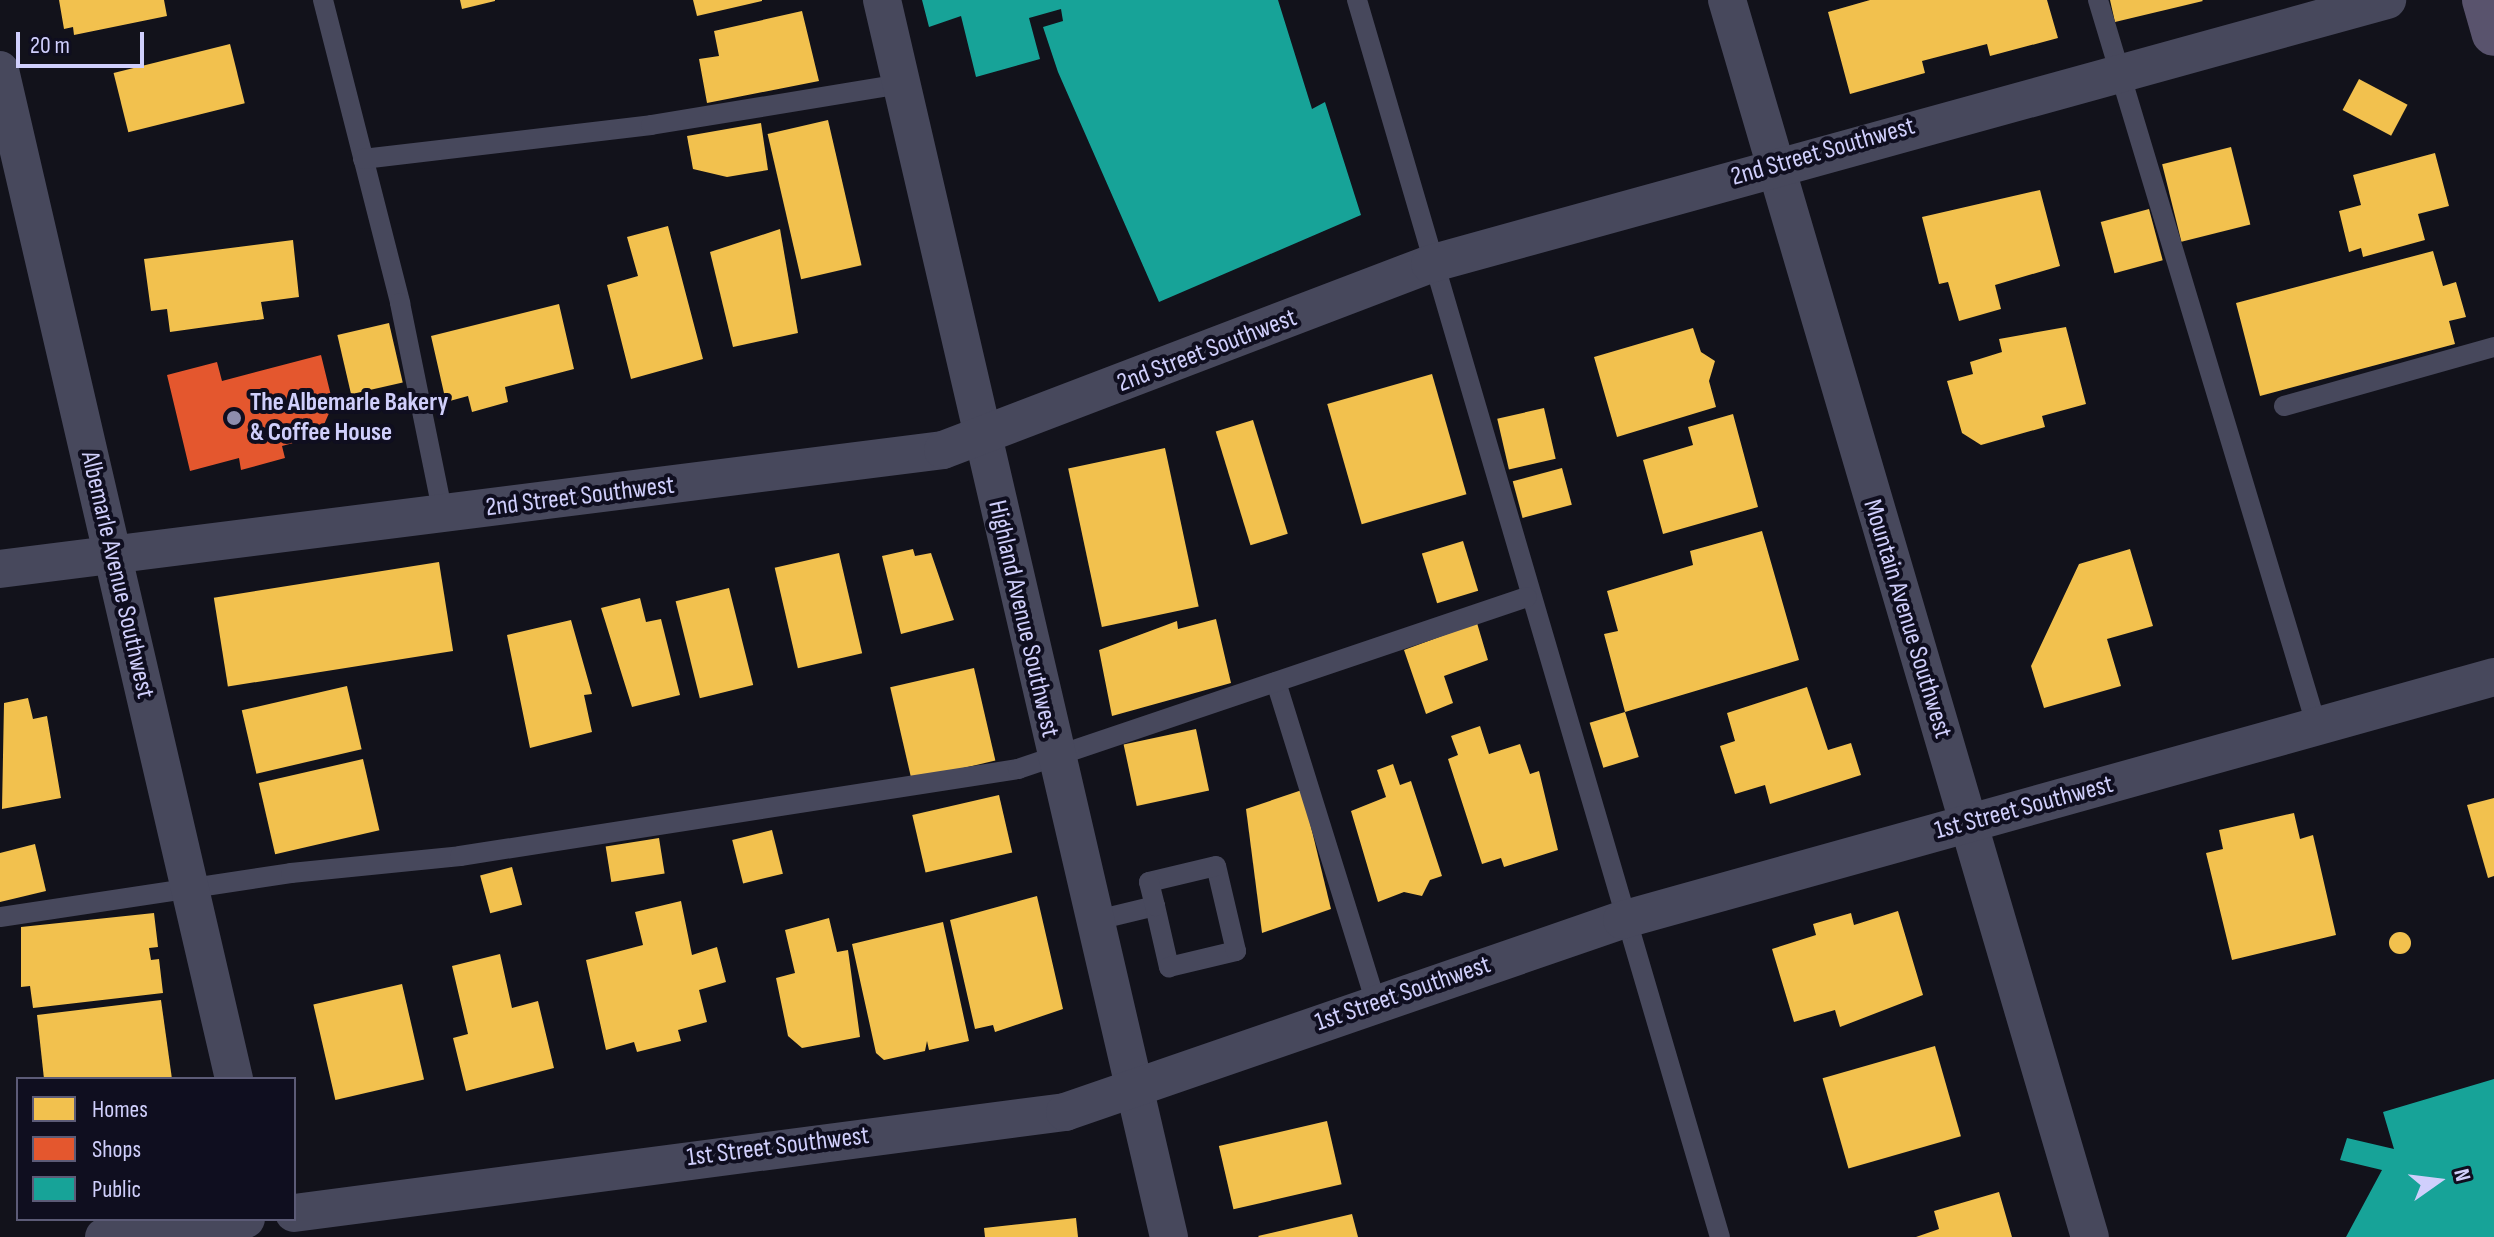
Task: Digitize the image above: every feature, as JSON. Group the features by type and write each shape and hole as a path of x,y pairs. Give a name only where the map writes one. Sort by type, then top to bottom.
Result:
{"main road":[{"path":"2484,0 2494,34"}],"street":[{"name":"Highland Avenue Southwest","path":"882,0 1054,759 1169,1237"},
{"name":"Mountain Avenue Southwest","path":"1727,0 2090,1237"},
{"name":"2nd Street Southwest","path":"0,569 943,450 1430,264 1775,164 2387,0"},
{"name":"Albemarle Avenue Southwest","path":"0,70 7,135 113,555 234,1077"},
{"name":"1st Street Southwest","path":"296,1213 1065,1112 1622,920 2494,677"},
{"path":"104,1237 230,1221"}],"lane":[{"path":"323,0 363,159 443,515"},
{"path":"1357,0 1527,597 1720,1237"},
{"path":"2098,0 2317,727"},
{"path":"363,159 651,125 902,84"},
{"path":"2284,406 2494,347"},
{"path":"0,917 189,888 934,786 1054,759 1527,597"},
{"path":"1276,682 1376,1003"},
{"path":"1216,866 1236,951 1169,967 1155,906 1149,882 1216,866"},
{"path":"1093,921 1155,906"}],"building: Homes":[{"path":"59,0 164,0 167,16 74,35 73,27 64,29"},
{"path":"460,0 495,0 495,1 462,9"},
{"path":"693,0 762,0 762,1 697,16"},
{"path":"1870,0 2047,0 2058,38 1990,56 1987,44 1922,61 1925,73 1850,94 1828,12"},
{"path":"2110,0 2202,0 2203,1 2115,22"},
{"path":"802,11 819,81 707,103 699,59 719,56 714,31"},
{"path":"230,44 245,103 128,132 114,73"},
{"path":"2359,79 2408,105 2391,136 2343,110"},
{"path":"828,120 862,265 801,279 768,134"},
{"path":"761,123 768,170 727,177 693,169 687,136"},
{"path":"2231,147 2250,225 2181,242 2162,164"},
{"path":"2435,153 2449,206 2418,214 2425,240 2363,257 2361,248 2349,252 2339,211 2361,205 2353,175"},
{"path":"2040,190 2060,266 1995,285 2001,309 1959,321 1948,282 1939,284 1922,217"},
{"path":"2149,209 2163,260 2114,273 2101,222"},
{"path":"668,226 703,359 631,379 607,285 638,276 627,237"},
{"path":"780,229 798,333 733,347 710,252"},
{"path":"293,240 299,297 261,302 264,319 170,332 167,309 151,311 144,259"},
{"path":"2433,251 2443,286 2456,282 2466,317 2449,321 2455,344 2260,396 2236,303"},
{"path":"559,304 574,369 505,387 508,402 472,412 468,396 446,402 431,336"},
{"path":"389,323 403,382 351,394 337,335"},
{"path":"2066,327 2086,404 2042,416 2045,427 1981,445 1962,433 1947,381 1973,374 1970,362 2002,352 1999,339"},
{"path":"1693,328 1701,352 1715,361 1709,381 1716,407 1617,437 1594,357"},
{"path":"1432,374 1466,494 1362,524 1327,404"},
{"path":"1544,408 1556,459 1509,469 1497,419"},
{"path":"1733,414 1758,507 1663,534 1643,460 1693,445 1688,427"},
{"path":"1253,420 1288,534 1250,545 1216,431"},
{"path":"1165,448 1199,606 1102,627 1068,469"},
{"path":"1562,468 1572,505 1523,518 1513,481"},
{"path":"1762,531 1799,660 1625,712 1604,634 1618,631 1607,591 1693,565 1690,551"},
{"path":"1463,541 1478,591 1437,603 1422,554"},
{"path":"913,549 915,556 931,553 954,620 901,634 882,556"},
{"path":"2130,549 2153,626 2107,639 2121,686 2044,708 2031,666 2079,564"},
{"path":"839,553 862,653 798,668 775,568"},
{"path":"439,562 453,651 228,687 214,598"},
{"path":"729,588 753,685 700,698 676,601"},
{"path":"640,598 646,622 661,619 680,695 632,707 601,608"},
{"path":"1216,619 1231,683 1112,716 1099,650 1177,621 1178,629"},
{"path":"571,620 592,694 584,695 592,732 530,748 507,635"},
{"path":"1477,623 1488,660 1444,676 1453,703 1426,714 1404,650"},
{"path":"974,668 995,761 912,780 890,687"},
{"path":"347,686 362,749 256,774 242,710"},
{"path":"1807,687 1828,750 1851,743 1861,775 1770,804 1765,785 1735,794 1720,746 1735,741 1727,713"},
{"path":"28,698 33,719 47,716 61,798 2,809 4,703"},
{"path":"1625,712 1639,757 1603,768 1590,723"},
{"path":"1480,726 1489,754 1520,744 1530,774 1539,771 1558,850 1504,867 1501,858 1482,864 1448,759 1458,755 1451,736"},
{"path":"1196,729 1209,791 1137,806 1124,744"},
{"path":"363,759 379,830 275,854 259,783"},
{"path":"1393,764 1400,785 1411,781 1442,876 1430,880 1422,896 1404,892 1378,902 1351,811 1386,797 1377,770"},
{"path":"1302,790 1331,909 1262,933 1246,809"},
{"path":"999,795 1012,852 926,873 912,815"},
{"path":"2494,798 2494,876 2488,878 2467,805"},
{"path":"2294,813 2300,839 2313,835 2336,935 2232,960 2206,853 2223,849 2219,830"},
{"path":"772,830 783,874 743,884 732,840"},
{"path":"659,838 665,874 611,882 606,846"},
{"path":"35,844 46,891 0,902 0,853"},
{"path":"512,867 522,905 490,913 480,876"},
{"path":"1037,896 1063,1009 995,1032 993,1025 975,1029 950,920"},
{"path":"681,901 692,955 717,947 726,982 699,990 707,1022 678,1030 681,1041 637,1052 634,1042 606,1050 586,960 643,945 635,912"},
{"path":"1898,911 1923,995 1840,1027 1835,1010 1794,1022 1772,949 1816,935 1813,924 1851,913 1854,925"},
{"path":"154,913 158,947 149,948 151,960 159,959 163,993 33,1008 30,986 21,987 21,927"},
{"path":"829,918 837,952 848,950 860,1037 802,1048 788,1036 776,978 795,973 785,930"},
{"path":"943,922 969,1041 929,1050 927,1041 925,1051 884,1060 876,1053 852,944"},
{"path":"2400,932 2411,943 2400,954 2389,943"},
{"path":"500,954 512,1008 538,1001 554,1068 466,1091 453,1038 468,1034 452,966"},
{"path":"402,984 424,1079 335,1100 313,1004"},
{"path":"161,1000 172,1077 44,1077 37,1015"},
{"path":"1935,1046 1961,1136 1848,1169 1823,1078"},
{"path":"1327,1121 1342,1184 1233,1209 1219,1146"},
{"path":"1999,1192 2012,1237 1916,1237 1939,1229 1934,1211"},
{"path":"1352,1214 1358,1237 1258,1236"},
{"path":"1076,1218 1078,1237 985,1237 984,1228"}],"building: Shops":[{"path":"321,355 333,404 319,436 282,446 285,458 241,470 239,458 190,471 167,375 217,362 222,381"}],"building: Public":[{"path":"922,0 1278,0 1312,109 1325,102 1361,215 1159,302 1058,72 1043,27 1063,21 1061,9 1029,18 1040,59 976,77 961,16 929,27"},
{"path":"2494,1079 2494,1237 2346,1237 2382,1170 2340,1160 2347,1138 2394,1149 2383,1112"}],"place":[{"name":"The Albemarle Bakery & Coffee House","path":"234,418"}]}
